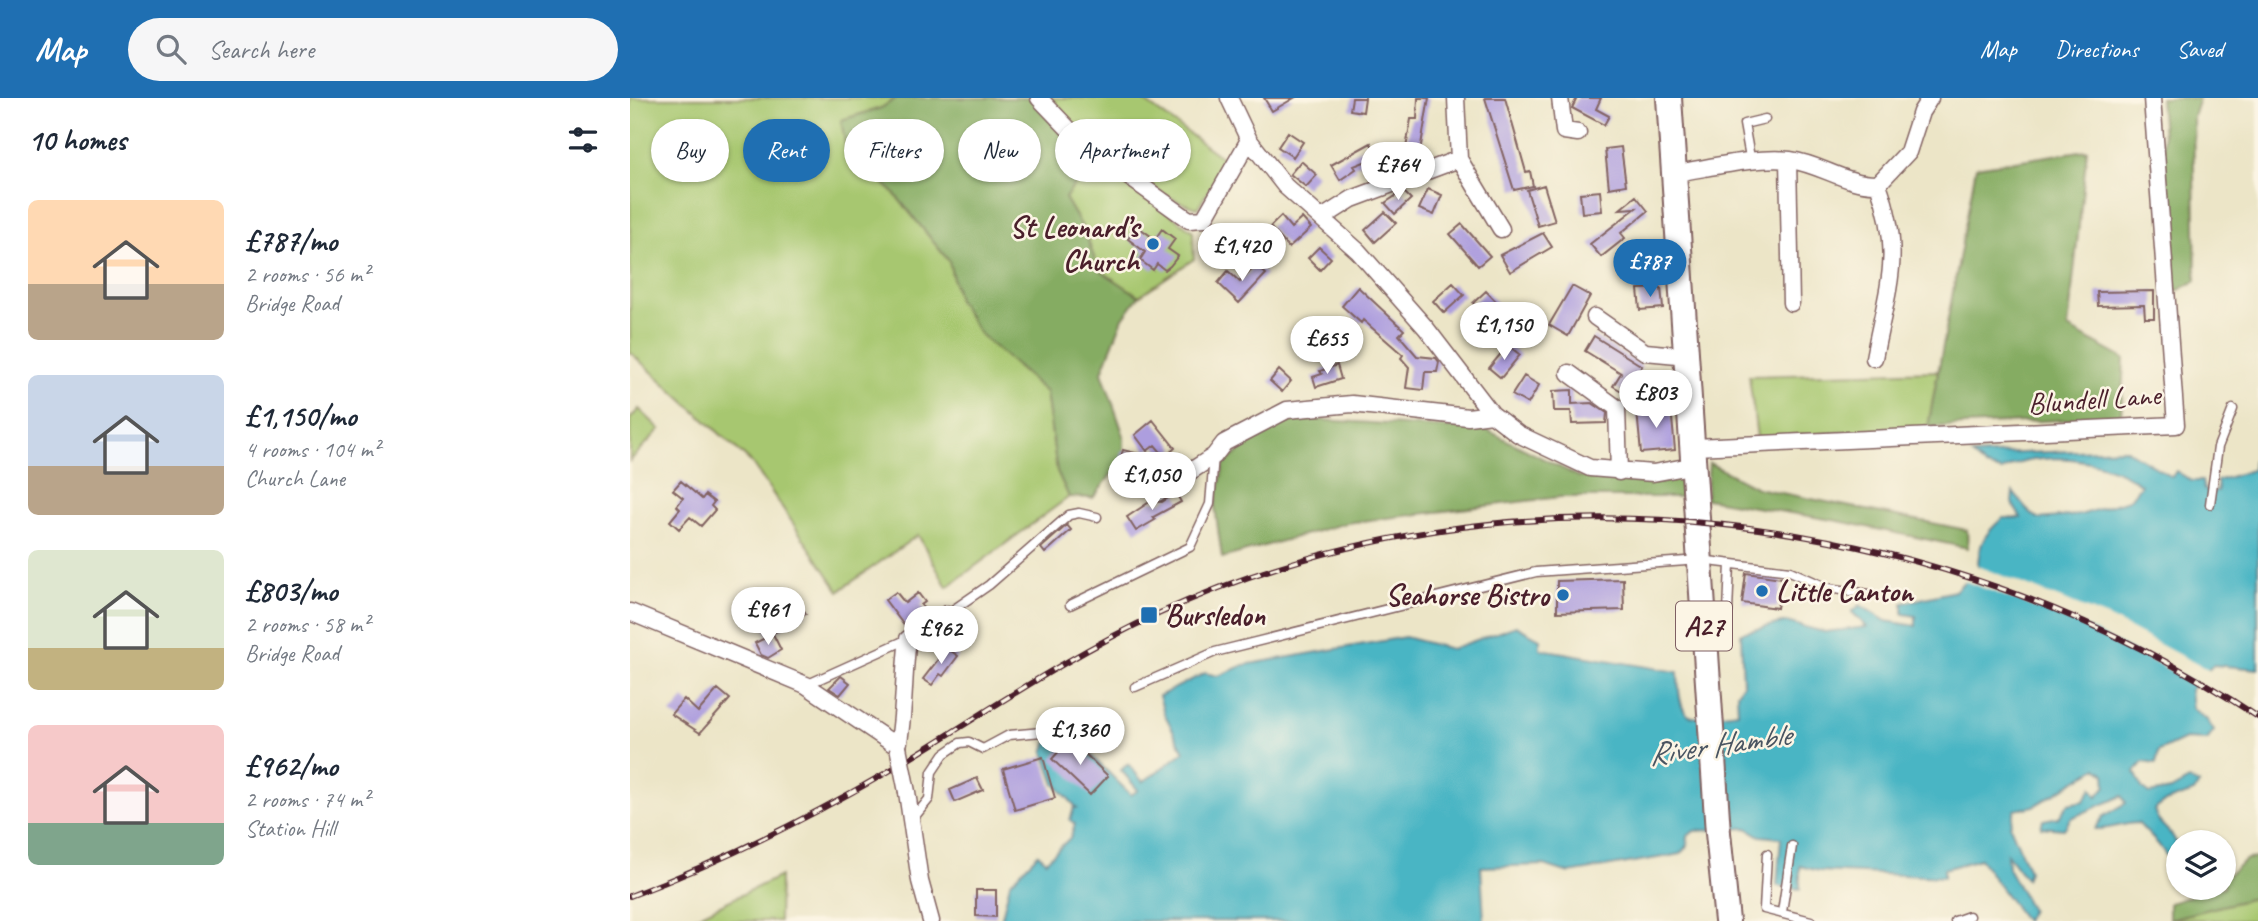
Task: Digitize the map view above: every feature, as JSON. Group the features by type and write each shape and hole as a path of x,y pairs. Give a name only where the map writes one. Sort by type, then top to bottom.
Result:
{"main road":[{"name":"A27","path":"1670,98 1718,833 1727,921"}],"street":[{"path":"1039,98 1083,144 1189,220 1204,219 1249,140"},
{"path":"1229,98 1249,140 1285,186 1357,251 1426,328 1492,414 1518,434 1558,456 1590,468 1619,472 1653,473 1695,456"},
{"path":"1456,98 1459,159 1504,230"},
{"path":"1560,98 1564,131 1578,134"},
{"path":"1675,173 1788,160 1814,166 1860,185 1878,184 1901,163 1908,152 1921,113 1930,98"},
{"name":"Blundell Lane","path":"1695,456 2176,425 2152,98"},
{"path":"1322,218 1352,199 1459,159"},
{"path":"1788,160 1791,303"},
{"path":"1874,358 1893,260 1891,218 1878,184"},
{"path":"1595,316 1645,352 1688,356"},
{"path":"1569,373 1617,408 1619,472"},
{"path":"1157,493 1214,456 1224,443 1287,410 1352,404 1468,417 1492,414"},
{"path":"630,612 677,634 806,685 898,747"},
{"path":"931,921 920,881 898,747 904,714 903,676 908,639 947,614"}],"lane":[{"path":"1751,163 1744,124 1765,119"},
{"path":"2210,505 2218,447 2233,409"},
{"path":"1070,606 1191,547 1210,504 1214,456"},
{"path":"947,614 989,584 1069,515 1079,513 1097,517"},
{"path":"1135,687 1215,652 1536,572 1700,560 1790,570 1828,588 1869,594"},
{"path":"1728,612 1730,564"},
{"path":"806,685 908,639"},
{"path":"912,820 929,799 932,772 944,754 960,743 969,742 983,749 1009,735 1064,730"},
{"path":"1782,912 1792,846"},
{"path":"1763,921 1767,854"},
{"path":"1764,909 1811,921"},
{"path":"1955,921 1969,916"}],"green space":[{"path":"630,98 897,98 881,108 842,120 844,182 882,182 894,193 949,261 958,300 1018,368 1046,392 1057,471 1069,497 947,587 918,535 839,591 752,463 630,352"},
{"path":"897,98 1031,98 1055,121 1055,182 1077,182 1065,198 1085,232 1098,269 1139,296 1123,318 1102,372 1124,436 1124,458 1093,498 1069,497 1057,471 1046,392 980,334 958,300 949,261 882,182 944,182 944,119 844,119 881,108"},
{"path":"1048,98 1140,98 1169,119 1068,119"},
{"path":"2160,98 2199,98 2193,117 2196,281 2175,292"},
{"path":"1191,135 1228,162 1197,208 1144,182 1191,182"},
{"path":"2087,150 2068,328 2124,359 2121,417 1928,427 1976,167"},
{"path":"1077,182 1126,182 1193,231 1194,259 1139,296 1098,269 1085,232 1065,198"},
{"path":"1938,371 1928,427 1757,438 1749,376"},
{"path":"639,409 660,429 630,461 630,419"},
{"path":"1305,419 1487,430 1579,477 1660,483 1681,476 1681,497 1560,497 1346,523 1222,558 1215,507 1224,464 1275,423"},
{"path":"1709,463 1757,488 1967,530 1968,548 1838,521 1706,499"},
{"path":"2258,858 2258,897 2169,919 2169,903 2178,900 2236,900 2236,868 2247,859"},
{"path":"780,876 779,921 687,921"},
{"path":"2258,897 2258,921 2169,919"}],"water":[{"name":"River Hamble","path":"2125,449 2172,477 2176,471 2192,481 2202,481 2204,490 2218,491 2217,481 2252,470 2253,461 2258,459 2258,669 2213,665 2190,690 2192,708 2207,720 2214,731 2207,740 2185,739 2159,751 2156,764 2143,762 2135,772 2142,788 2149,794 2171,790 2189,780 2199,784 2194,792 2165,802 2154,810 2167,830 2166,855 2138,823 2095,829 2103,817 2126,803 2122,796 2071,818 2064,829 2041,827 2043,820 2059,817 2068,804 2084,801 2092,788 2097,797 2106,786 2105,774 2097,768 2034,806 2015,810 2010,826 2029,871 2026,879 2007,854 2008,868 2031,910 2025,921 1980,859 1944,869 1944,877 1819,871 1800,866 1800,889 1777,886 1781,838 1760,836 1747,828 1694,831 1688,836 1687,847 1681,854 1569,873 1544,865 1481,867 1484,921 1001,921 1010,883 1038,854 1046,861 1071,837 1075,824 1070,820 1074,808 1077,808 1055,784 1044,752 1048,742 1069,733 1131,795 1138,790 1121,770 1128,764 1143,782 1184,752 1164,713 1159,696 1205,673 1218,676 1244,665 1405,637 1451,649 1516,626 1540,639 1540,649 1678,672 1681,704 1691,716 1738,712 1737,693 1743,684 1741,633 1786,622 1824,632 1867,627 1852,612 1860,605 1886,621 1916,626 1916,616 1903,614 1903,603 1955,591 1978,568 1981,546 1992,529 2003,518 2021,518 2012,503 2013,492 2030,513 2039,519 2080,515 2129,500 2141,485 2111,468 2073,459 2034,460 2002,471 1986,467 1972,455"}],"pier":[{"path":"1975,565 2110,618 2212,672 2199,685 2084,626 1962,580"}],"building":[{"path":"1264,98 1294,98 1272,111"},
{"path":"1352,98 1365,98 1363,112 1350,110"},
{"path":"1418,98 1429,98 1419,157 1405,154 1411,119 1417,119"},
{"path":"1485,98 1505,98 1526,172 1530,171 1533,186 1514,190"},
{"path":"1577,98 1601,98 1596,109 1609,116 1604,125 1572,108"},
{"path":"1288,132 1303,142 1293,157 1278,147"},
{"path":"1371,143 1377,157 1354,166 1356,169 1340,180 1331,165"},
{"path":"1621,147 1626,185 1609,188 1605,149"},
{"path":"1301,161 1317,175 1306,187 1290,174"},
{"path":"1544,185 1555,221 1538,226 1527,190"},
{"path":"1428,189 1442,195 1434,215 1419,209"},
{"path":"1403,191 1411,199 1395,214 1385,203"},
{"path":"1600,191 1602,211 1582,213 1580,193"},
{"path":"1636,196 1648,211 1621,233 1625,238 1601,257 1590,244 1636,208 1620,209"},
{"path":"1385,212 1396,223 1375,242 1365,230"},
{"path":"1281,216 1291,228 1302,218 1311,228 1289,248 1270,227"},
{"path":"1462,224 1490,256 1478,266 1450,234"},
{"name":"St Leonard’s Church","path":"1137,226 1155,239 1162,229 1175,239 1168,249 1178,256 1165,270 1157,264 1153,270 1140,260 1145,252 1128,239"},
{"path":"1543,233 1552,247 1510,272 1500,255"},
{"path":"1319,247 1331,258 1320,270 1308,258"},
{"path":"1256,265 1266,274 1239,303 1218,283 1228,271 1240,282"},
{"path":"1453,283 1464,295 1444,313 1433,301"},
{"path":"1572,286 1590,296 1568,336 1549,325"},
{"path":"1358,287 1404,330 1399,335 1417,356 1436,358 1439,362 1437,372 1425,372 1423,390 1406,388 1409,367 1401,358 1403,355 1363,320 1361,323 1342,306"},
{"path":"1661,288 1663,308 1640,310 1638,289"},
{"path":"1486,291 1509,315 1496,327 1473,303"},
{"path":"2154,291 2154,318 2145,318 2144,305 2098,306 2097,292"},
{"path":"1594,336 1642,366 1625,393 1613,386 1621,373 1585,351"},
{"path":"1508,345 1520,355 1501,378 1489,368"},
{"path":"1337,365 1341,379 1316,387 1313,377 1322,374 1320,371"},
{"path":"1279,370 1291,381 1282,392 1270,381"},
{"path":"1524,376 1539,385 1528,404 1512,395"},
{"path":"1572,390 1572,404 1592,403 1607,413 1606,423 1572,424 1571,411 1554,411 1553,391"},
{"path":"1671,408 1675,450 1641,453 1637,411"},
{"path":"1153,420 1175,448 1165,457 1155,445 1147,451 1135,435"},
{"path":"1123,450 1139,454 1132,478 1116,473"},
{"path":"681,481 702,499 705,495 714,502 711,506 715,510 701,526 690,517 679,529 670,521 680,509 677,506 683,498 673,490"},
{"path":"1176,493 1181,502 1153,517 1155,520 1136,531 1127,517 1151,501 1162,502"},
{"path":"1067,525 1071,530 1045,553 1041,548"},
{"name":"Little Canton","path":"1746,573 1782,578 1777,608 1742,603"},
{"path":"1623,579 1624,610 1557,612 1557,581"},
{"path":"896,592 905,603 918,593 925,602 921,605 927,613 906,628 885,600"},
{"path":"789,601 793,608 800,604 806,614 768,636 762,625"},
{"path":"773,634 781,650 768,658 761,655 755,643"},
{"path":"947,648 958,656 943,676 940,674 932,685 923,679"},
{"path":"841,676 850,683 840,695 829,688"},
{"path":"718,689 730,699 700,733 671,714 684,699 698,712"},
{"path":"1070,739 1108,776 1090,795 1052,759"},
{"path":"1043,757 1055,798 1015,810 1003,769"},
{"path":"977,778 983,790 955,802 950,790"},
{"path":"976,890 996,890 996,917 976,916"}],"railway":[{"path":"630,896 728,855 823,808 884,774 1087,650 1158,614 1293,563 1433,531 1576,519 1720,524 1862,548 2001,588 2133,645 2258,717"}],"place":[{"name":"St Leonard’s Church","path":"1153,244"},
{"name":"Little Canton","path":"1762,591"},
{"name":"Seahorse Bistro","path":"1563,595"},
{"name":"Bursledon","path":"1149,615"}]}
